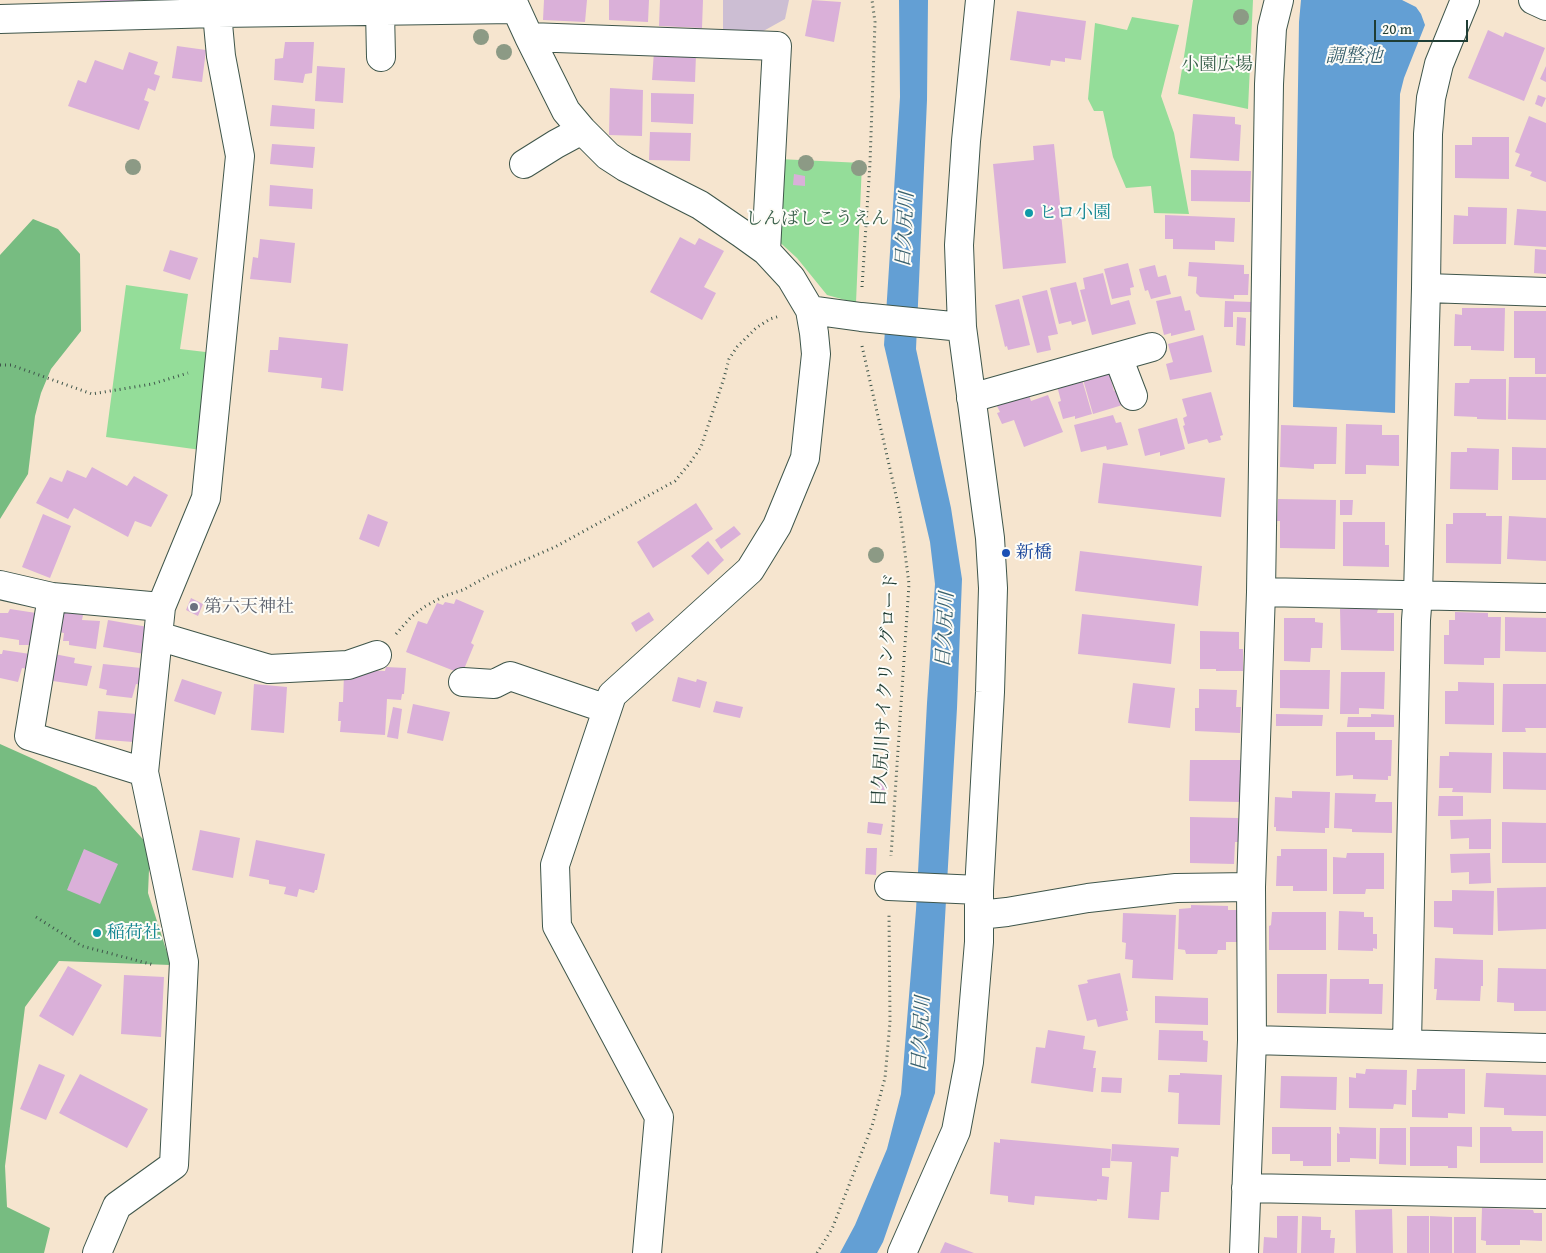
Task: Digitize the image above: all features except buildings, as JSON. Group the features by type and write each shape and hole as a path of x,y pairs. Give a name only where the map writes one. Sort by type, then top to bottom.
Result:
{"street":[{"path":"902,1253 956,1131 969,1062 979,942 973,898 990,692 993,588 990,538 971,398 949,325 959,245 966,141 980,0"},
{"path":"1244,1253 1252,1040 1252,887 1261,592 1270,84 1272,28 1280,0"},
{"path":"1407,1043 1416,620 1426,288 1428,134 1431,98 1439,64 1465,0"},
{"path":"1533,0 1546,6"},
{"path":"0,19 218,7 380,11 514,5 566,110 582,130 608,156 700,205 766,251 791,278 810,310 816,354 805,458 778,526 750,570 612,695 554,865 557,926 658,1117 647,1253"},
{"path":"97,1253 118,1206 174,1165 184,962 144,772 161,607 206,498 240,156 221,56 218,7"},
{"path":"380,11 381,57"},
{"path":"529,37 777,46 766,251"},
{"path":"524,164 582,130"},
{"path":"1426,288 1546,292"},
{"path":"810,310 949,325"},
{"path":"971,398 1152,347"},
{"path":"1118,357 1133,396"},
{"path":"0,585 52,597 161,607"},
{"path":"1261,592 1546,598"},
{"path":"52,597 29,736 144,772"},
{"path":"158,636 268,669 348,665 377,655"},
{"path":"463,682 494,684 510,676 607,709"},
{"path":"894,886 973,898 1006,912 1088,898 1176,888 1252,887"},
{"path":"1252,1040 1546,1048"},
{"path":"1246,1188 1546,1194"}],"path":[{"name":"目久尻川サイクリングロード","path":"817,1253 832,1229 872,1126 885,1078 890,1022 894,886 909,584 900,513 862,348 865,317 875,22 872,0"},
{"path":"377,655 410,617 424,606 444,596 463,590 488,576 555,548 675,481 690,464 700,447 729,360 737,348 756,328 770,319 788,313 810,310"},
{"path":"0,365 11,365 92,394 152,384"},
{"path":"36,917 82,946 183,973"}],"shaded area":[{"path":"723,0 789,0 785,19 758,34 723,31"}],"green space":[{"name":"小園広場","path":"1193,0 1253,0 1248,109 1178,94"},
{"path":"1132,17 1179,25 1161,96 1174,133 1189,214 1154,213 1151,186 1126,188 1113,157 1103,111 1094,111 1088,99 1095,23 1127,30"},
{"name":"しんばしこうえん","path":"779,159 862,163 856,303 827,295 797,258 774,237"},
{"path":"33,219 58,229 80,254 81,331 51,369 41,393 35,416 28,474 0,519 0,255"},
{"path":"126,285 188,294 180,349 214,353 201,450 106,437"},
{"path":"0,744 96,787 150,847 148,893 171,965 59,961 25,1007 5,1166 7,1207 50,1228 44,1253 0,1253"}],"water":[{"name":"目久尻川","path":"899,0 928,0 927,100 916,349 951,508 962,579 957,708 935,1093 883,1242 877,1253 840,1253 855,1225 887,1149 901,1094 916,910 935,584 930,542 884,345 900,97"},
{"name":"調整池","path":"1301,0 1402,0 1416,7 1425,25 1404,78 1400,94 1395,413 1293,407 1299,22"}],"place":[{"name":"ヒロ小園","path":"1029,213"},
{"name":"新橋","path":"1006,553"},
{"name":"第六天神社","path":"194,607"},
{"name":"稲荷社","path":"97,933"}]}
